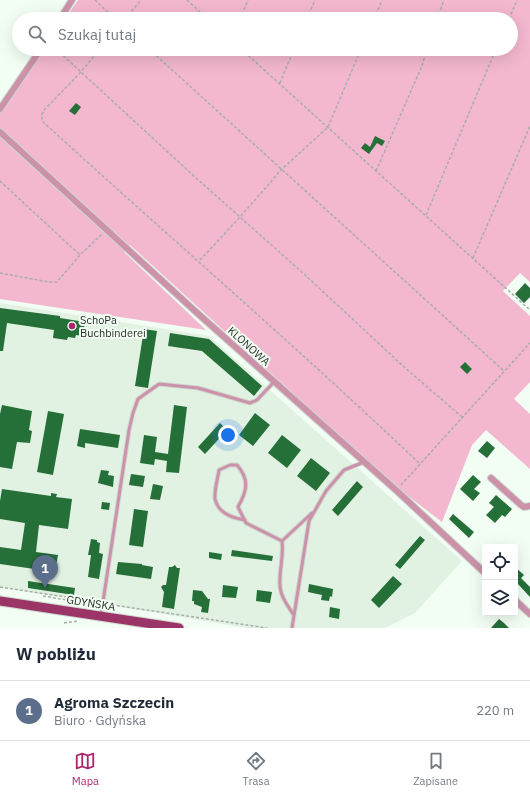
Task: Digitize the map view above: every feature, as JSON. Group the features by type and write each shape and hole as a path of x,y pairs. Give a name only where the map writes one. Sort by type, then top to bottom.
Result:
{"main road":[{"name":"GDYŃSKA","path":"0,601 179,628"}],"street":[{"path":"64,12 72,0"},
{"path":"0,109 36,56"},
{"name":"KLONOWA","path":"0,132 274,382 397,491 482,570"},
{"path":"491,478 521,506 524,508 530,506"},
{"path":"518,603 530,614"}],"lane":[{"path":"101,616 129,430 138,399 159,384 198,388 250,403 257,400 274,382"},
{"path":"292,628 293,614 310,521 326,491 344,470 364,462"},
{"path":"244,520 235,519 222,512 215,499 219,470 230,466 237,466 244,473 246,484 244,496 238,507 244,520 246,523 282,541"},
{"path":"282,541 316,510"},
{"path":"282,541 284,551 280,586 283,597 293,614"}],"path":[{"path":"95,0 108,12"},
{"path":"131,12 140,0"},
{"path":"187,0 200,12"},
{"path":"243,12 248,0"},
{"path":"310,12 315,0"},
{"path":"377,12 382,0"},
{"path":"440,12 444,0"},
{"path":"512,12 517,0"},
{"path":"64,56 462,418"},
{"path":"94,56 81,72 45,109 42,114 42,121 199,261 420,464"},
{"path":"157,56 504,371"},
{"path":"249,56 530,310"},
{"path":"280,84 291,56"},
{"path":"199,261 281,170 328,127 358,56"},
{"path":"376,171 422,66 425,56"},
{"path":"426,215 493,56"},
{"path":"473,258 530,126"},
{"path":"0,181 80,255"},
{"path":"0,273 49,282 57,282 80,255 108,230"},
{"path":"397,491 530,343"},
{"path":"0,587 267,628"},
{"path":"43,596 90,603 93,601"},
{"path":"89,615 93,601"},
{"path":"89,615 90,603"}],"shaded area":[{"path":"78,0 530,0 530,282 520,273 503,291 530,316 530,382 514,399 530,414 530,469 486,430 472,445 442,522 391,483 130,245 124,252 206,330 0,299 0,113 40,56 518,56 518,12 70,12"},
{"path":"0,303 209,336 462,561 415,613 385,628 247,628 0,587"}],"building":[{"path":"76,103 81,107 75,115 69,111"},
{"path":"375,136 385,141 382,146 377,143 369,154 361,148 365,143 370,147"},
{"path":"525,283 530,288 530,297 524,303 515,294"},
{"path":"0,308 60,316 60,318 85,322 83,336 76,335 75,338 68,337 67,340 53,338 54,330 7,323 3,351 0,351"},
{"path":"144,329 157,331 148,388 135,386"},
{"path":"170,333 209,339 262,386 254,396 202,351 168,346"},
{"path":"465,362 472,369 467,374 460,367"},
{"path":"2,405 32,411 29,430 32,431 30,443 17,442 12,469 0,467 0,414"},
{"path":"174,405 187,407 179,473 166,472 167,461 155,459 154,465 140,463 144,435 157,437 155,452 168,454"},
{"path":"48,411 64,414 53,475 37,472"},
{"path":"255,413 270,425 253,446 239,435"},
{"path":"220,423 227,430 205,454 198,447"},
{"path":"80,429 120,435 118,448 85,443 85,448 77,446"},
{"path":"282,435 301,450 287,468 268,453"},
{"path":"487,441 495,448 487,458 478,451"},
{"path":"311,458 330,473 316,491 297,476"},
{"path":"101,470 109,471 108,475 114,476 113,487 98,483"},
{"path":"131,474 145,476 143,487 129,485"},
{"path":"473,475 481,482 474,489 480,493 473,501 460,489"},
{"path":"357,481 363,487 338,516 332,510"},
{"path":"153,484 163,486 160,500 150,499"},
{"path":"2,489 51,496 51,493 57,494 56,497 72,499 68,529 39,525 36,552 58,555 55,572 0,564 0,547 21,550 25,523 0,519"},
{"path":"496,495 512,509 505,517 502,515 495,523 486,515 494,507 489,503"},
{"path":"102,502 110,503 109,510 101,509"},
{"path":"134,509 148,511 143,547 129,545"},
{"path":"453,514 474,532 469,538 449,519"},
{"path":"420,536 425,540 400,569 395,565"},
{"path":"91,539 97,540 97,542 100,543 99,553 103,554 99,579 88,577 91,555 88,555"},
{"path":"232,550 273,556 272,561 231,556"},
{"path":"209,552 222,554 221,560 209,558"},
{"path":"118,562 142,564 153,567 151,579 116,574"},
{"path":"175,565 177,568 180,568 174,609 162,607 164,592 161,587 166,585 169,567"},
{"path":"518,570 524,575 521,578 530,587 530,597 518,584"},
{"path":"393,576 402,584 379,608 371,600"},
{"path":"28,581 75,588 74,595 28,588"},
{"path":"309,584 333,589 332,597 330,596 329,601 321,600 322,595 308,592"},
{"path":"223,585 238,587 236,598 222,597"},
{"path":"193,590 202,591 208,599 210,599 208,613 201,612 202,607 194,604 194,601 192,601"},
{"path":"257,590 272,592 270,603 256,601"},
{"path":"330,607 340,609 339,619 329,617"},
{"path":"499,619 504,623 509,628 491,628"}],"place":[{"name":"SchoPa Buchbinderei","path":"72,326"},
{"name":"Agroma Szczecin","path":"45,588"}]}
